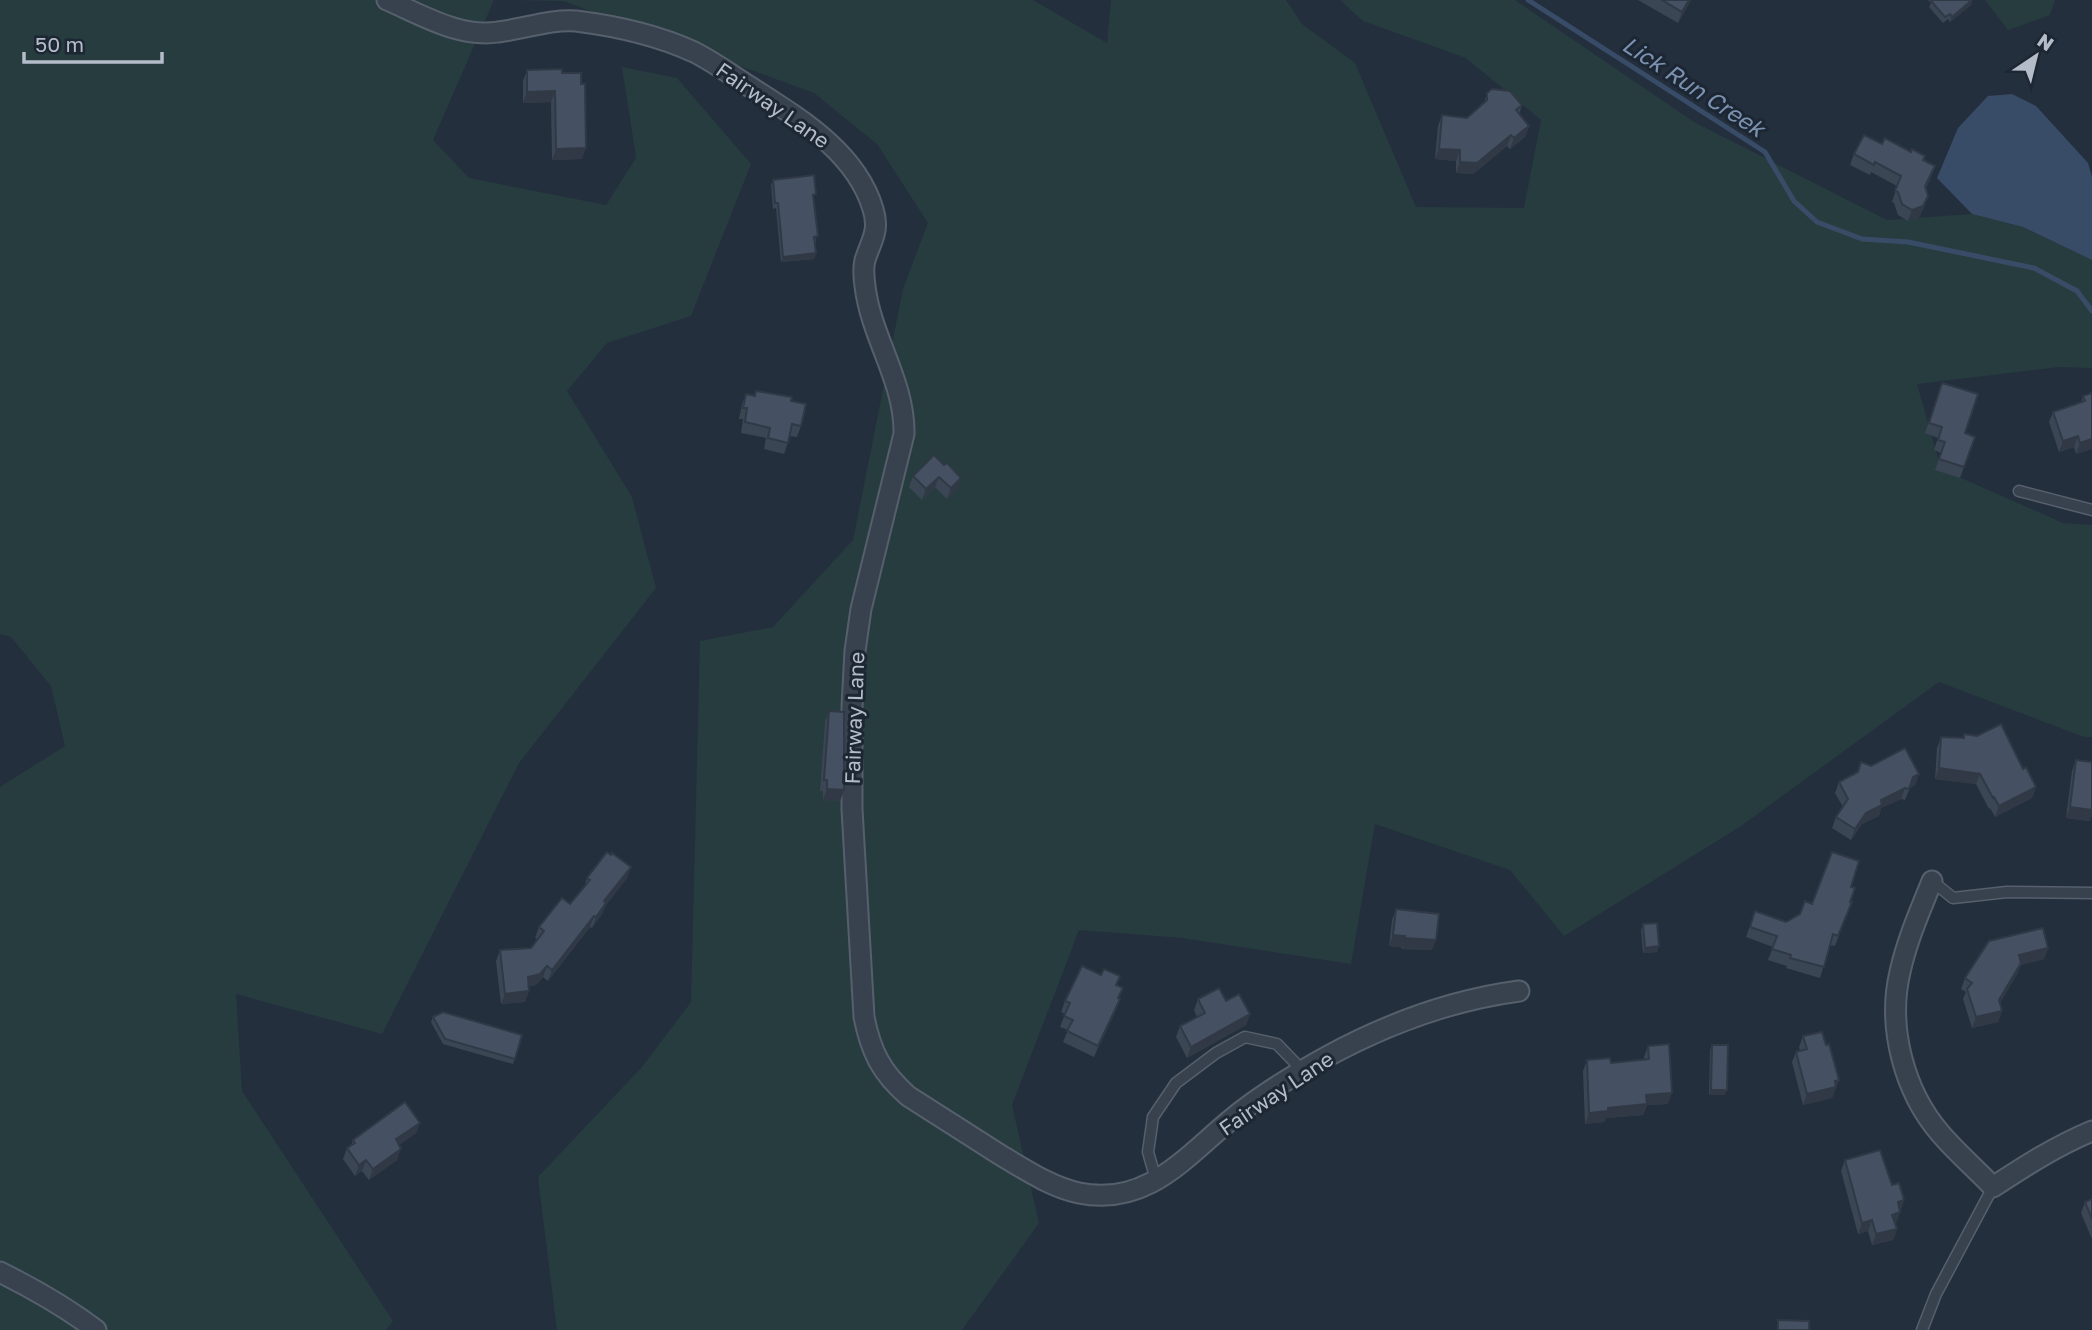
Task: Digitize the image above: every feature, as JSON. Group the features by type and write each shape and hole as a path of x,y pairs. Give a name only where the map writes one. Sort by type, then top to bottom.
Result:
{"street":[{"name":"Fairway Lane","path":"387,0 443,24 474,32 495,33 557,21 572,21 610,26 654,37 694,52 792,114 836,149 854,169 867,192 876,222 875,239 864,262 869,309 899,390 905,416 902,446 861,609 853,692 852,822 864,1017 869,1042 892,1081 908,1096 1042,1179 1079,1193 1125,1193 1157,1181 1242,1110 1328,1056 1377,1032 1430,1012 1484,996 1519,991"},
{"path":"1932,881 1908,942 1899,974 1896,999 1897,1033 1902,1058 1913,1090 1925,1112 1940,1133 1993,1187 2037,1158 2092,1131"},
{"path":"0,1272 70,1310 96,1330"}],"lane":[{"path":"2019,491 2092,510"},
{"path":"1932,881 1953,898 2007,892 2092,893"},
{"path":"1157,1181 1148,1152 1153,1117 1176,1083 1216,1053 1245,1037 1276,1044 1303,1071"},
{"path":"1922,1330 1936,1294 1993,1187"}],"green space":[{"path":"0,0 494,0 433,140 469,178 606,205 636,158 622,67 677,78 751,164 691,316 607,343 567,391 632,497 656,588 519,763 382,1034 236,994 242,1091 393,1321 386,1330 0,1330 0,787 65,746 51,686 11,637 0,634"},
{"path":"511,0 1033,0 1107,43 1111,0 1286,0 1302,24 1355,63 1416,207 1524,208 1541,120 1466,58 1363,21 1340,0 1515,0 1694,122 1887,220 1972,214 2023,227 2092,260 2092,368 2059,367 1917,384 1941,469 2063,523 2092,525 2092,737 2084,737 1939,682 1741,826 1564,936 1510,870 1375,824 1351,964 1182,938 1079,930 1012,1105 1039,1223 962,1330 557,1330 538,1177 642,1067 691,1002 700,641 773,627 853,540 903,289 928,223 877,144 814,93 563,1"},
{"path":"1985,0 2055,0 2050,15 2008,30"}],"water":[{"path":"2012,94 2036,106 2088,163 2092,177 2092,260 2023,227 1972,214 1937,178 1958,128 1988,96"}],"building":[{"path":"1662,0 1689,0 1682,12"},
{"path":"1972,0 1952,17 1950,14 1945,17 1931,1"},
{"path":"562,69 562,73 581,73 581,84 585,84 586,148 556,149 555,91 527,92 527,70"},
{"path":"1492,89 1510,91 1522,105 1516,110 1529,126 1514,138 1511,135 1477,163 1460,162 1460,150 1439,149 1442,115 1467,118 1487,100 1487,93"},
{"path":"1864,135 1882,144 1885,138 1911,152 1912,149 1925,156 1923,160 1935,166 1925,186 1928,196 1923,206 1912,210 1902,204 1898,192 1895,191 1901,176 1854,154"},
{"path":"814,175 816,194 813,195 818,236 814,237 816,253 783,257 773,180"},
{"path":"1942,383 1978,394 1965,433 1975,437 1964,467 1939,459 1945,442 1938,440 1942,427 1929,423"},
{"path":"756,391 792,397 791,401 806,404 801,426 792,424 788,443 768,438 770,428 745,422 747,408 743,408 746,394 755,396"},
{"path":"2092,393 2092,439 2080,443 2078,436 2063,441 2053,412 2085,401 2083,396"},
{"path":"934,455 944,465 947,463 961,478 951,488 939,477 926,489 913,476"},
{"path":"829,711 844,712 844,790 827,789 827,780 824,780"},
{"path":"2001,724 2023,769 2026,767 2036,787 1999,806 1980,774 1939,768 1941,737 1964,738 1964,734 1977,736"},
{"path":"1905,748 1919,774 1913,777 1909,789 1905,788 1881,800 1882,805 1866,813 1855,829 1836,817 1848,799 1839,782 1858,772 1861,762 1871,766"},
{"path":"2076,760 2092,762 2092,810 2070,807"},
{"path":"607,852 631,867 604,901 606,903 596,917 594,916 552,970 547,966 540,974 528,977 529,991 505,994 500,950 531,948 544,931 539,927 562,898 570,904 590,880 587,878"},
{"path":"1832,852 1859,861 1851,887 1855,888 1852,902 1838,936 1833,934 1824,967 1790,958 1791,955 1772,949 1777,936 1750,927 1755,911 1786,922 1800,914 1805,901 1812,904"},
{"path":"1396,909 1439,914 1436,940 1393,935"},
{"path":"1657,923 1659,946 1645,948 1643,924"},
{"path":"2043,928 2048,948 2019,955 2021,963 1999,1000 2002,1011 1976,1017 1967,989 1972,983 1965,978 1989,941"},
{"path":"1082,966 1101,975 1104,969 1120,976 1116,985 1123,988 1098,1046 1067,1031 1073,1020 1064,1016 1070,1003 1065,1001"},
{"path":"1219,988 1226,1001 1239,994 1250,1014 1191,1047 1180,1026 1205,1013 1198,999"},
{"path":"443,1012 522,1035 515,1059 445,1039 433,1017"},
{"path":"1822,1032 1826,1045 1829,1044 1839,1080 1835,1081 1836,1087 1807,1094 1796,1052 1807,1049 1803,1036"},
{"path":"1669,1044 1672,1093 1646,1095 1647,1104 1589,1113 1587,1060 1610,1058 1611,1063 1649,1059 1648,1046"},
{"path":"1712,1045 1728,1045 1727,1090 1711,1090"},
{"path":"405,1102 420,1123 396,1139 401,1149 373,1169 366,1160 359,1165 347,1148 355,1143 353,1140"},
{"path":"1880,1150 1892,1185 1899,1183 1904,1200 1898,1202 1900,1212 1892,1215 1897,1229 1876,1234 1872,1220 1862,1223 1845,1160"},
{"path":"2092,1199 2092,1219 2085,1202"},
{"path":"1778,1320 1809,1321 1809,1330 1778,1330"}],"waterway":[{"name":"Lick Run Creek","path":"1528,0 1765,152 1794,201 1817,222 1862,239 1908,242 2034,268 2077,291 2092,311"}]}
